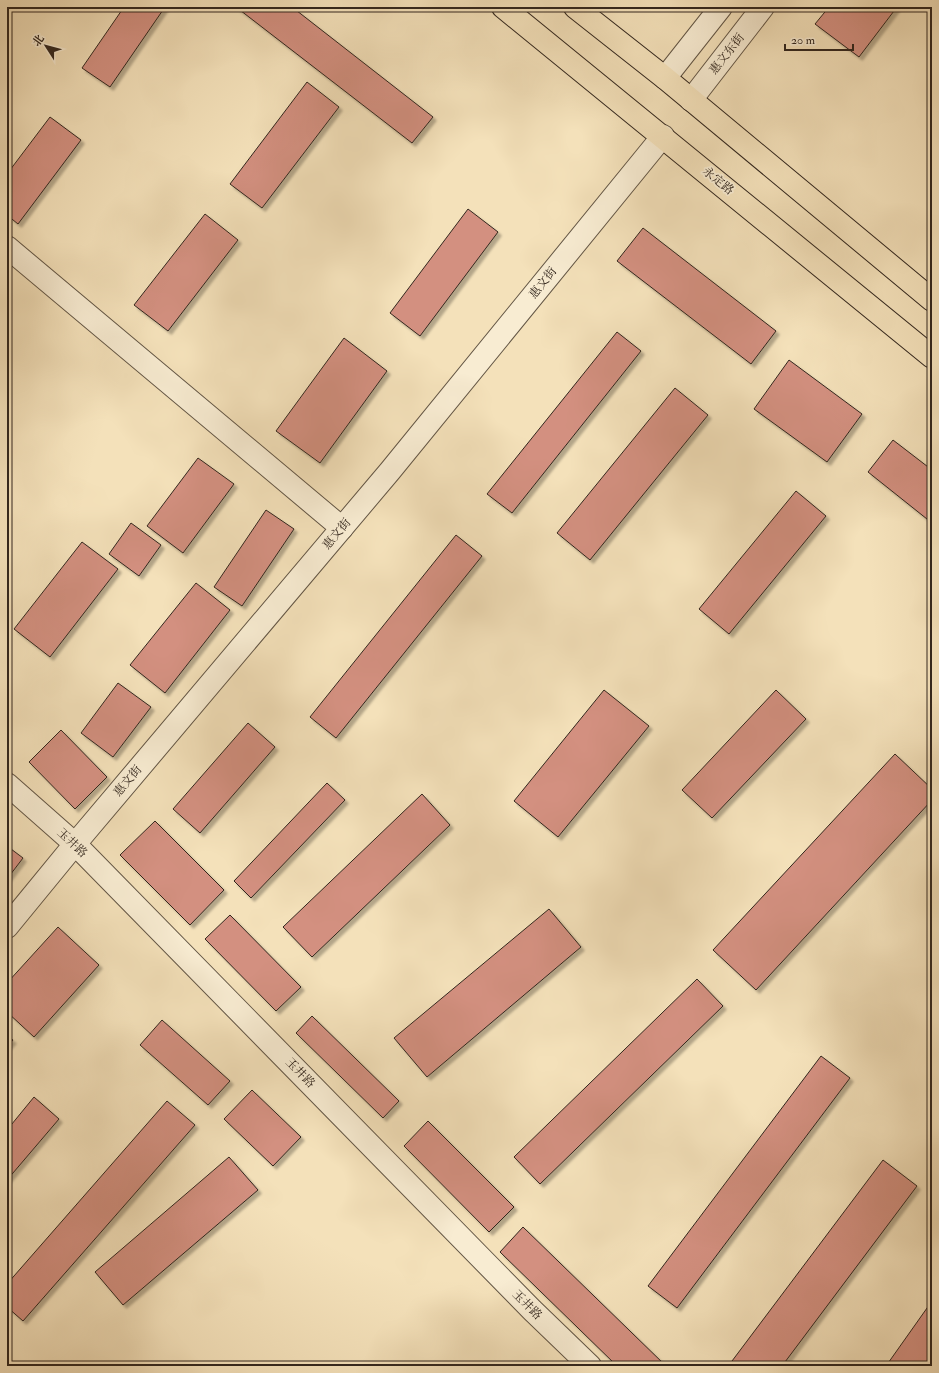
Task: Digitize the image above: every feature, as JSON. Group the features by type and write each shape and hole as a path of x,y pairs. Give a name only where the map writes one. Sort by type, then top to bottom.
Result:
{"highway":[{"name":"永定路","path":"503,7 932,357"},
{"path":"575,7 665,78 932,300"}],"street":[{"path":"665,78 721,7"},
{"name":"惠文东街","path":"691,100 763,7"},
{"name":"惠文街","path":"7,927 75,844 390,471 663,136"},
{"path":"7,247 342,528"},
{"name":"玉井路","path":"7,784 75,844 532,1310 590,1366"}],"building":[{"path":"124,7 165,7 110,87 82,68"},
{"path":"236,7 292,7 433,117 412,143"},
{"path":"829,7 897,7 859,57 815,24"},
{"path":"307,82 339,107 262,208 230,184"},
{"path":"50,117 81,140 18,224 7,215 7,174"},
{"path":"468,209 498,232 420,336 390,313"},
{"path":"205,214 238,240 168,331 134,305"},
{"path":"643,228 776,331 751,364 617,261"},
{"path":"617,332 641,351 512,513 487,494"},
{"path":"344,338 387,371 320,463 276,431"},
{"path":"789,360 862,414 827,462 754,409"},
{"path":"675,388 708,415 590,560 557,533"},
{"path":"893,440 932,470 932,523 868,472"},
{"path":"198,458 234,484 183,553 147,526"},
{"path":"796,491 826,516 729,634 699,609"},
{"path":"266,510 294,529 242,606 214,587"},
{"path":"131,523 161,545 139,576 109,554"},
{"path":"456,535 482,556 336,738 310,717"},
{"path":"82,542 118,569 50,657 14,629"},
{"path":"196,583 230,610 165,693 130,665"},
{"path":"118,683 151,707 113,757 81,733"},
{"path":"604,690 649,726 558,837 514,801"},
{"path":"776,690 806,719 712,818 682,790"},
{"path":"248,723 275,747 200,833 173,809"},
{"path":"61,730 107,777 75,809 29,762"},
{"path":"895,754 932,789 932,800 756,990 713,950"},
{"path":"327,783 345,800 251,898 234,881"},
{"path":"422,794 450,825 312,957 283,927"},
{"path":"155,821 224,890 190,925 120,855"},
{"path":"7,846 23,858 7,879"},
{"path":"549,909 581,947 427,1077 394,1038"},
{"path":"230,915 301,987 276,1011 205,939"},
{"path":"58,927 99,965 34,1037 7,1012 7,983"},
{"path":"697,979 723,1006 540,1184 514,1157"},
{"path":"312,1016 399,1101 383,1118 296,1033"},
{"path":"162,1020 230,1081 208,1105 140,1045"},
{"path":"7,1036 13,1040 7,1047"},
{"path":"821,1056 850,1078 677,1308 648,1286"},
{"path":"252,1090 301,1137 273,1166 224,1119"},
{"path":"34,1097 59,1119 7,1180 7,1130"},
{"path":"167,1101 195,1125 23,1321 7,1307 7,1284"},
{"path":"428,1121 514,1207 489,1232 404,1146"},
{"path":"229,1157 258,1190 123,1305 95,1272"},
{"path":"883,1160 917,1186 782,1366 730,1366 729,1365"},
{"path":"523,1227 666,1366 617,1366 500,1252"},
{"path":"932,1301 932,1361 929,1366 886,1366"}]}
